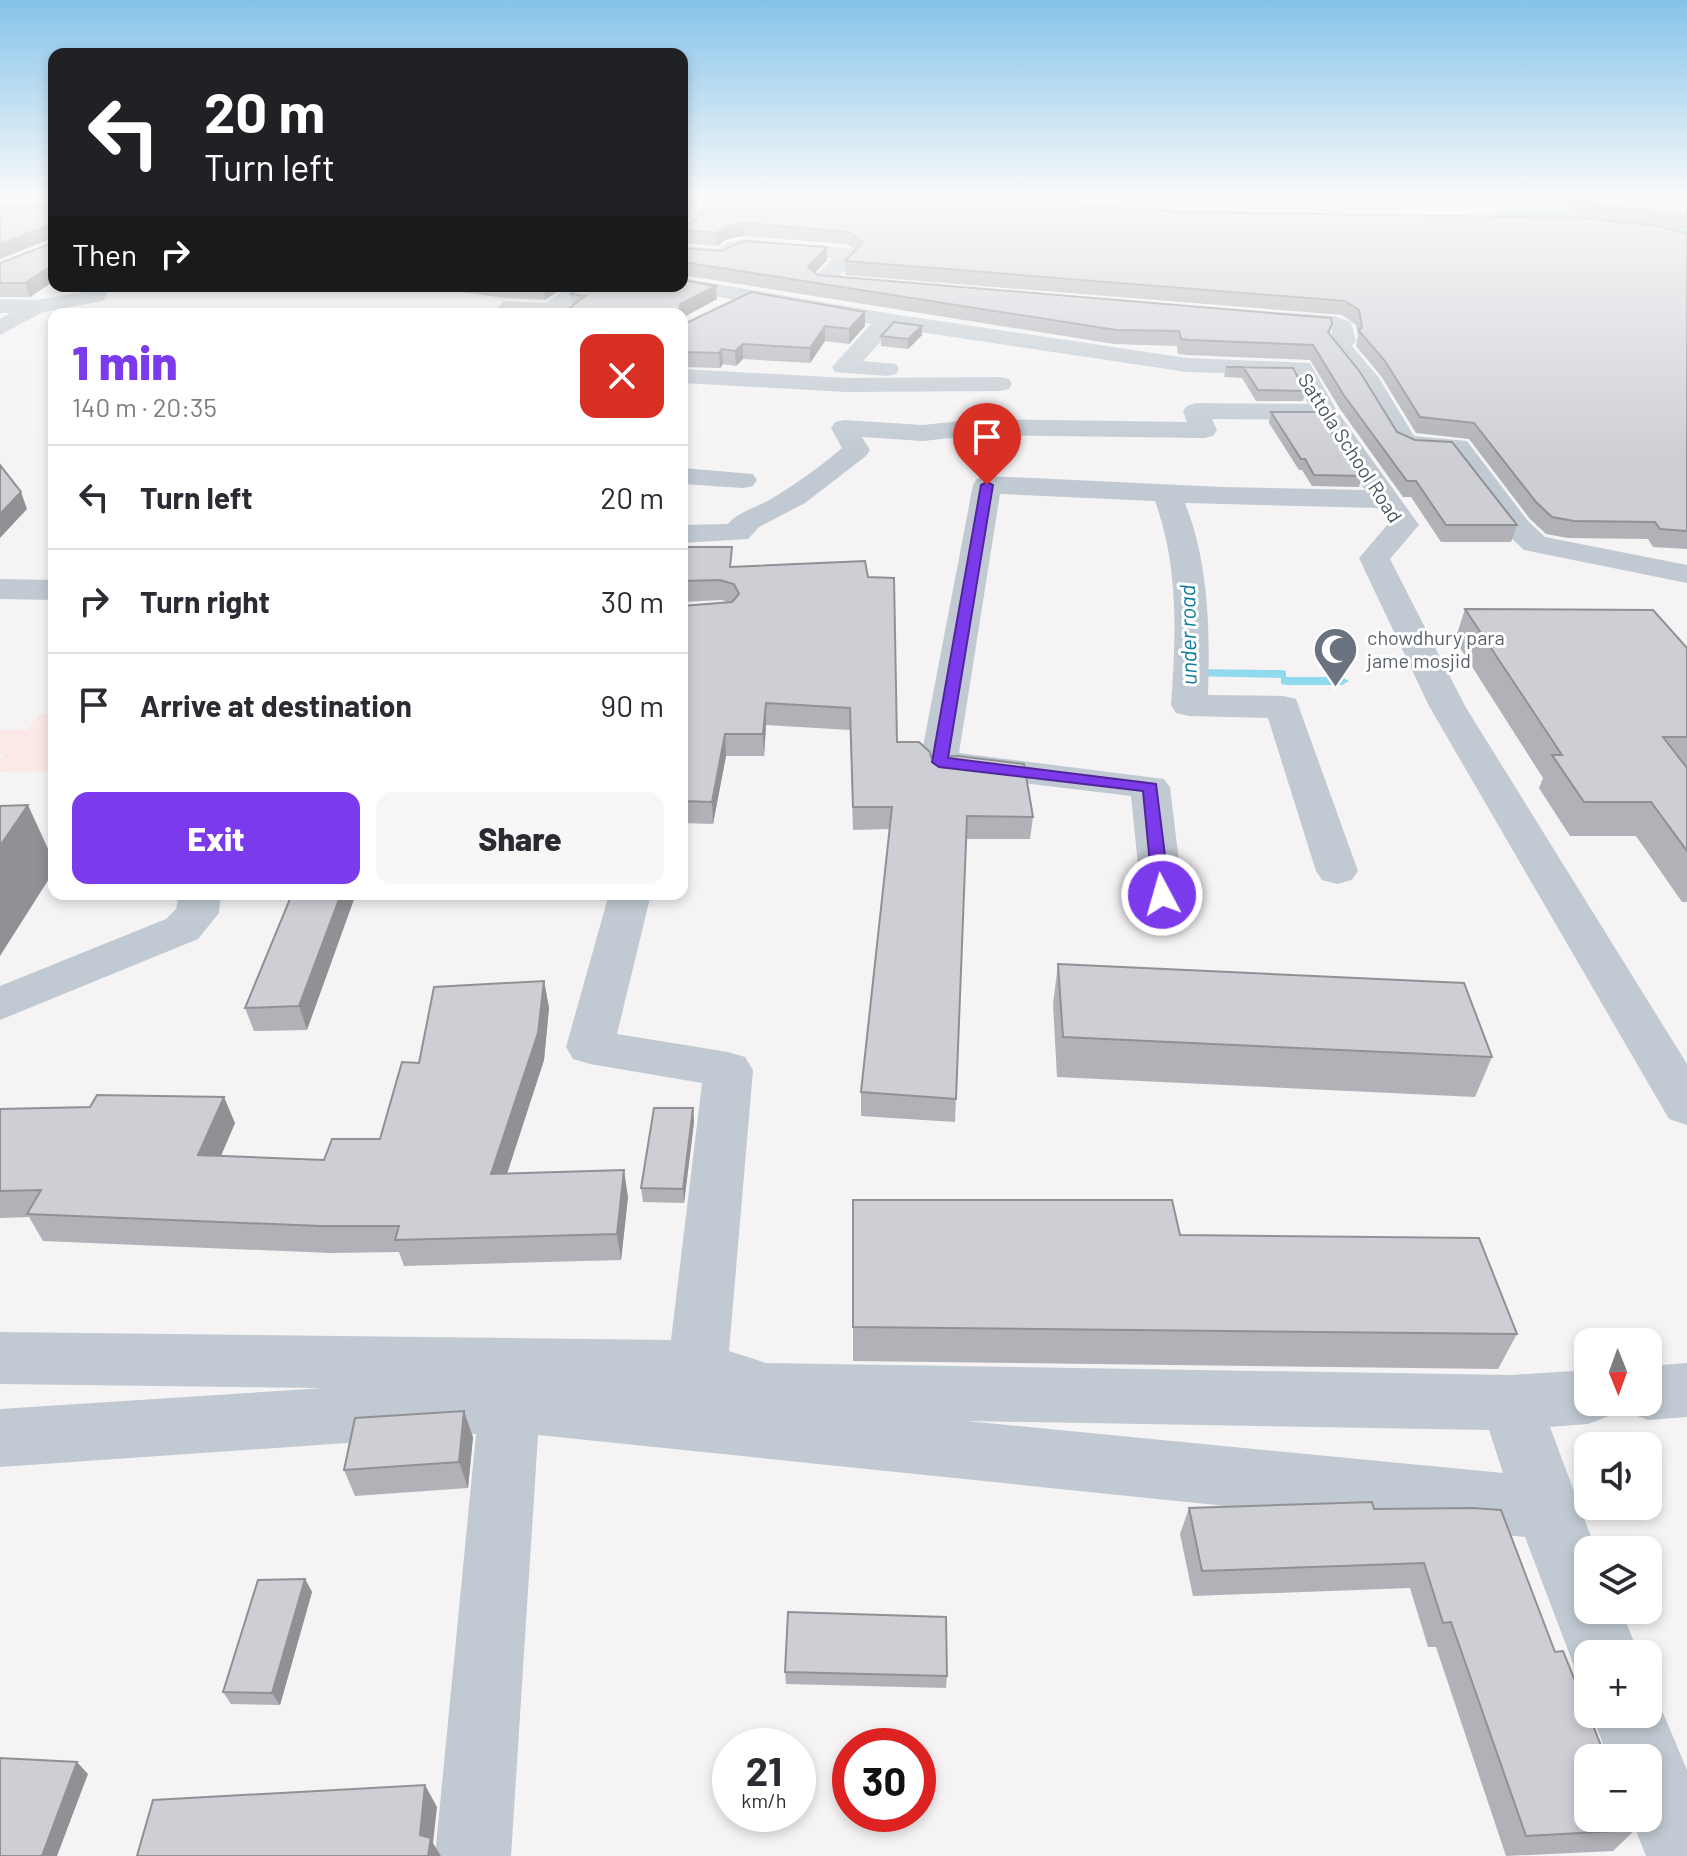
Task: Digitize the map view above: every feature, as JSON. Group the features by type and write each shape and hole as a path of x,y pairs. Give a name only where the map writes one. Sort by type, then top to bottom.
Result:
{"street":[{"name":"Sattola School Road","path":"691,286 747,296 891,303 899,322 1187,365 1301,368 1325,412 1404,525 1374,558 1440,693 1687,1106"},
{"path":"836,286 891,303 844,367 1000,376 1000,427"},
{"path":"0,306 36,307 95,296 95,292"},
{"path":"553,308 576,292"},
{"path":"711,315 747,296"},
{"path":"0,328 36,307"},
{"path":"1244,317 1334,323 1343,327 1344,341 1339,345 1370,383 1404,441 1411,445 1457,447 1517,527 1535,544 1687,574"},
{"path":"688,376 847,385 1000,384"},
{"path":"688,534 737,533 745,520 772,511 830,472 856,450 844,428 923,433 1000,427 1204,430 1196,411 1325,412"},
{"path":"688,476 743,480"},
{"path":"1162,895 1150,787 939,762 987,485 1167,494 1384,499"},
{"path":"1167,494 1177,517 1191,596 1193,649 1189,705 1283,707 1337,871"},
{"path":"0,589 48,590"},
{"path":"0,1004 182,929 197,913 199,900"},
{"path":"628,900 590,1047 728,1070 698,1367"},
{"path":"0,1358 698,1367 766,1390 1511,1403 1574,1398"},
{"path":"1662,1392 1687,1390"},
{"path":"1511,1403 1547,1508 1599,1640"},
{"path":"0,1438 509,1404 1547,1508"},
{"path":"473,1856 509,1404"},
{"path":"1662,1800 1684,1856"}],"shaded area":[{"path":"39,714 48,714 48,771 0,772 0,760 4,755 0,754 0,730 28,730"}],"building":[{"path":"688,286 716,286 680,304 680,308 570,308 585,296 571,294 688,292"},
{"path":"833,286 945,286 1331,318 1328,332 1360,372 1397,432 1415,440 1452,442 1517,525 1446,525 1416,481 1407,481 1343,394 1313,345 1181,339 1179,331 1116,330"},
{"path":"1153,286 1687,286 1687,531 1660,529 1655,522 1574,521 1552,517 1536,502 1474,423 1420,417 1385,361 1359,331 1362,326 1359,310 1345,301"},
{"path":"751,292 865,312 849,329 825,326 810,348 743,344 735,351 688,352 688,322"},
{"path":"894,322 922,326 908,339 881,336"},
{"path":"1243,367 1293,368 1305,391 1258,390"},
{"path":"1271,412 1318,412 1362,476 1314,475"},
{"path":"0,465 21,492 0,514"},
{"path":"688,547 732,547 730,567 865,561 868,577 894,578 897,742 919,742 931,757 958,756 1024,764 1033,817 967,816 956,1099 861,1092 892,807 853,807 850,708 766,703 763,734 725,734 712,802 688,801 688,606 732,602 739,594 734,584 720,580 688,581"},
{"path":"1465,609 1653,610 1687,648 1687,737 1663,737 1687,768 1687,851 1651,802 1584,802 1552,755 1562,755"},
{"path":"28,805 0,846 0,806"},
{"path":"290,900 339,900 299,1006 245,1008"},
{"path":"1058,964 1464,983 1492,1057 1063,1037"},
{"path":"544,981 538,1033 491,1174 624,1170 617,1234 395,1240 399,1226 320,1226 27,1214 41,1190 0,1191 0,1109 90,1107 97,1095 224,1097 198,1155 324,1160 332,1139 380,1139 402,1062 419,1063 434,987"},
{"path":"654,1108 693,1108 683,1189 641,1188"},
{"path":"853,1200 1172,1200 1180,1235 1479,1238 1517,1334 853,1327"},
{"path":"464,1411 459,1462 344,1470 355,1418"},
{"path":"1372,1502 1374,1509 1501,1510 1555,1652 1563,1651 1574,1678 1574,1728 1594,1728 1600,1744 1574,1744 1574,1832 1599,1832 1526,1836 1451,1622 1443,1623 1424,1563 1202,1571 1189,1508"},
{"path":"305,1579 272,1693 223,1692 258,1580"},
{"path":"788,1612 946,1617 947,1676 785,1672"},
{"path":"0,1758 77,1762 42,1856 0,1856"},
{"path":"425,1785 420,1835 431,1838 428,1856 137,1856 153,1800"}],"waterway":[{"name":"under road","path":"1191,673 1281,674"},
{"path":"1286,681 1342,681"}],"place":[{"name":"chowdhury para jame mosjid","path":"1336,688"}],"route":[{"path":"987,485 939,762 1150,787 1162,895"}]}
